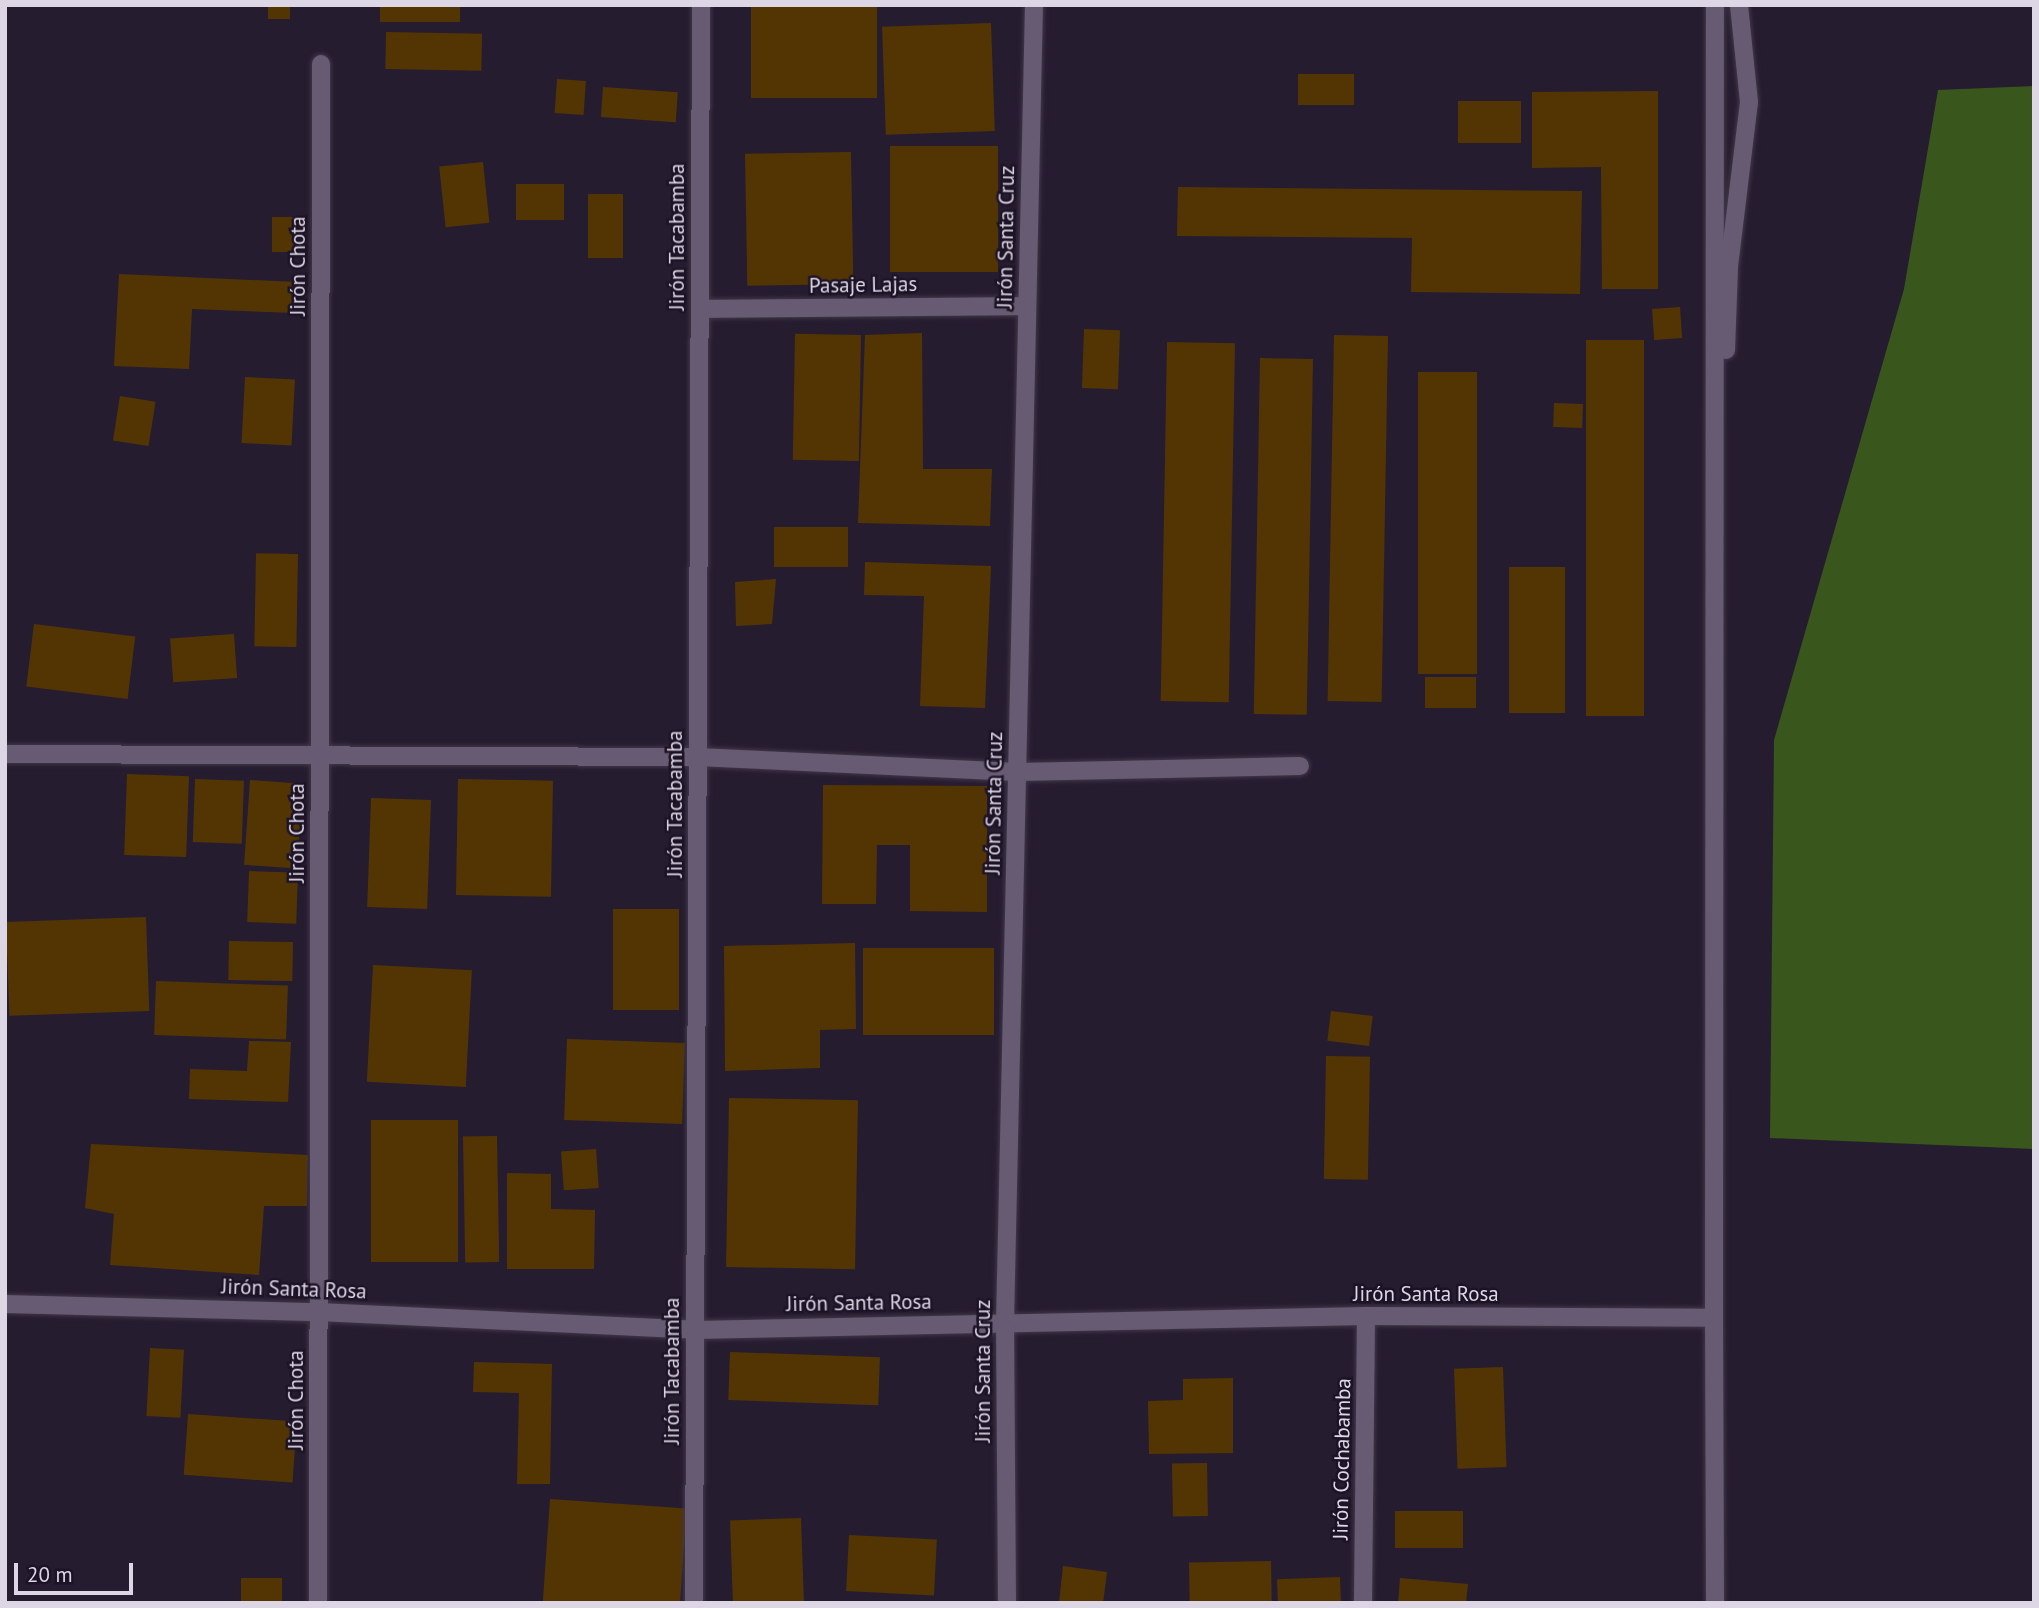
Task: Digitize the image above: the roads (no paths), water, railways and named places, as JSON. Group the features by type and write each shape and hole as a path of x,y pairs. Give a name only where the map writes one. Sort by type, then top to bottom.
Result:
{"street":[{"name":"Jirón Tacabamba","path":"694,1603 701,5"},
{"name":"Jirón Santa Cruz","path":"1007,1603 1005,1323 1034,5"},
{"path":"1715,5 1715,1603"},
{"path":"1714,1318 1717,795 1725,388 1729,267 1749,102 1739,5"},
{"name":"Jirón Chota","path":"318,1603 321,64"},
{"name":"Pasaje Lajas","path":"700,309 1027,306"},
{"path":"5,754 698,757 1017,772 1300,766"},
{"name":"Jirón Santa Rosa","path":"5,1304 319,1312 696,1330 1366,1316 1714,1318"},
{"name":"Jirón Cochabamba","path":"1363,1603 1366,1316"}]}
